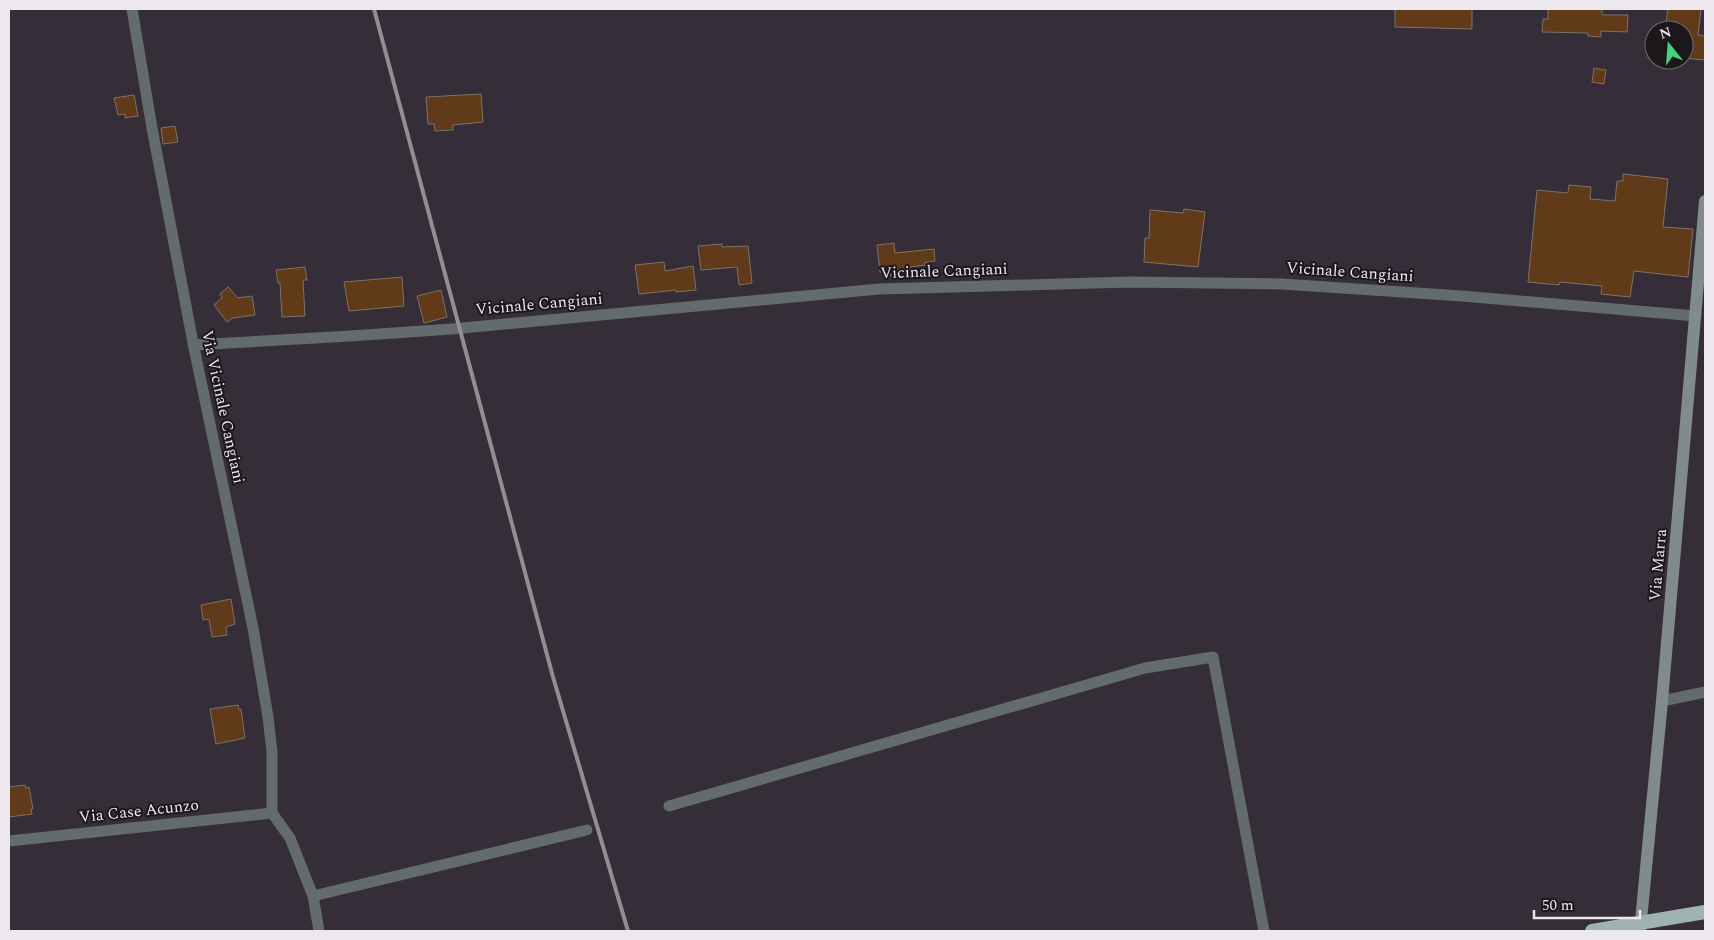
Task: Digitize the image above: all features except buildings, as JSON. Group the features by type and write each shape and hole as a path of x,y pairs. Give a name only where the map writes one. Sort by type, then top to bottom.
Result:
{"highway":[{"path":"1592,931 1705,912"}],"main road":[{"name":"Via Marra","path":"1640,931 1662,701 1705,201"}],"street":[{"name":"Via Vicinale Cangiani","path":"132,9 152,128 193,344 253,628 272,752 272,813"},
{"name":"Vicinale Cangiani","path":"193,344 459,328 879,289 1122,282 1282,284 1462,296 1696,316"},
{"path":"669,806 1145,668 1213,657 1264,931"},
{"path":"1662,701 1705,692"},
{"path":"272,813 290,838 313,896 319,931"},
{"name":"Via Case Acunzo","path":"9,841 272,813"},
{"path":"313,896 586,830"}],"railway":[{"path":"374,9 553,677 628,931"}]}
